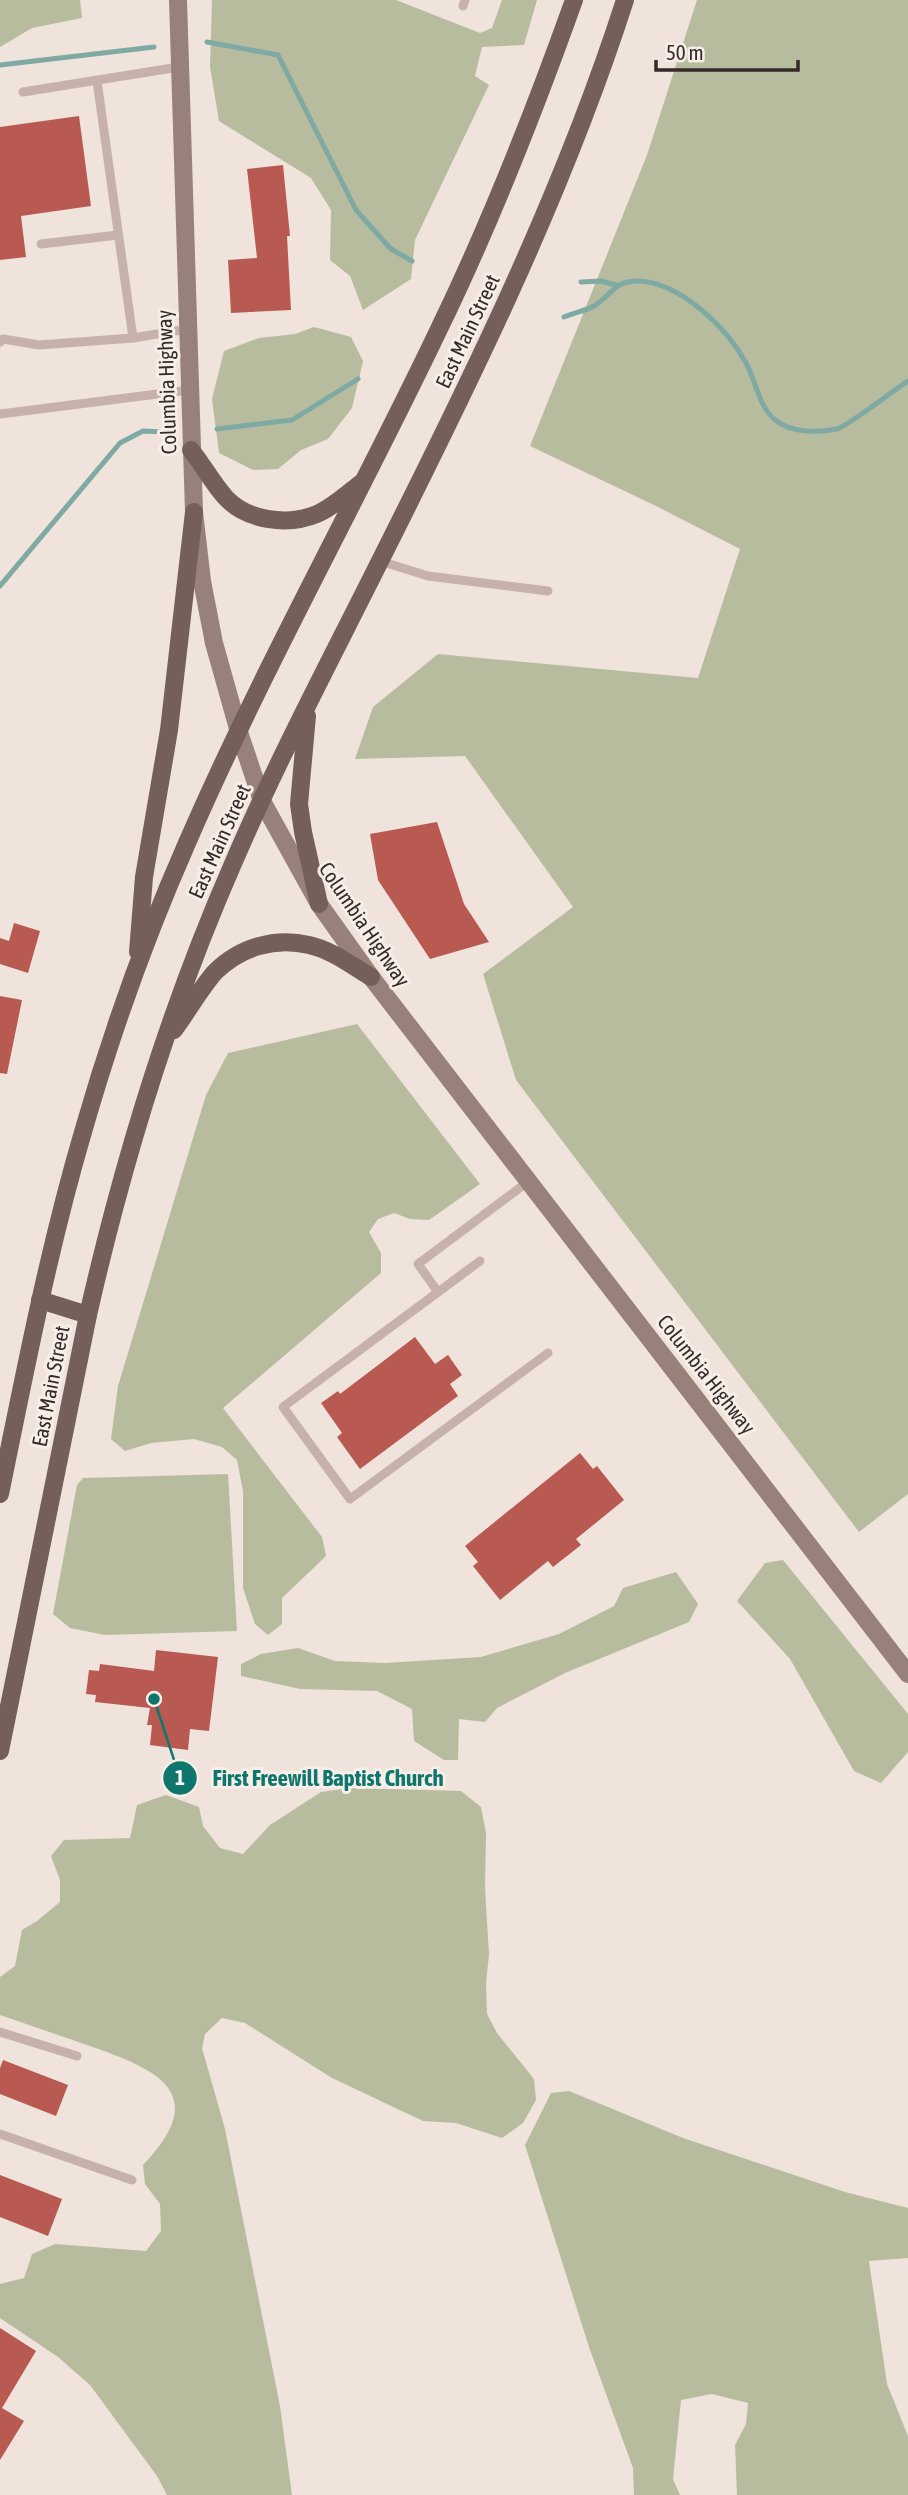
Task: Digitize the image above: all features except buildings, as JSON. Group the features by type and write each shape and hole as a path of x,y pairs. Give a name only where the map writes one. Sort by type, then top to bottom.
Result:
{"main road":[{"name":"Columbia Highway","path":"177,0 194,512 202,581 214,643 262,801 319,904 372,977 908,1674"},
{"name":"East Main Street","path":"0,1494 40,1300 83,1130 137,970 187,844 239,732 440,327 495,205 537,103 574,0"},
{"name":"East Main Street","path":"0,1751 88,1315 120,1182 162,1047 232,863 307,705 484,350 540,226 583,123 625,0"},
{"path":"191,450 226,498 248,512 272,520 316,514 330,507 363,481"},
{"path":"137,970 144,877 169,730 194,512"},
{"path":"307,705 299,804 319,904"},
{"path":"162,1047 214,973 235,955 260,945 282,942 310,945 372,977"},
{"path":"40,1300 88,1315"}],"lane":[{"path":"23,92 180,67"},
{"path":"97,80 133,338"},
{"path":"41,244 118,234"},
{"path":"1,339 39,345 133,338 187,329"},
{"path":"0,414 189,390"},
{"path":"380,561 428,576 548,591"},
{"path":"438,1292 418,1264 529,1181"},
{"path":"480,1261 283,1407 350,1499 548,1353"},
{"path":"0,2032 77,2056"},
{"path":"0,2134 132,2180"}],"green space":[{"path":"0,0 80,0 82,18 32,28 0,47"},
{"path":"212,0 396,0 480,33 492,28 502,0 537,0 524,45 482,47 475,76 489,85 415,240 411,279 363,310 350,276 330,260 331,210 311,178 219,121 210,67"},
{"path":"697,0 908,0 908,1494 859,1532 516,1080 483,974 573,907 465,756 355,759 373,707 438,654 698,678 740,549 530,446 647,155"},
{"path":"314,327 351,337 363,361 352,408 328,439 301,450 278,469 253,470 219,453 212,399 224,351 259,338 295,334"},
{"path":"357,1024 480,1184 429,1220 410,1219 394,1213 378,1219 369,1232 381,1253 381,1273 223,1408 322,1537 326,1556 282,1598 282,1624 268,1635 255,1624 243,1588 243,1491 237,1460 222,1447 194,1439 151,1443 125,1451 111,1439 118,1386 206,1095 228,1053"},
{"path":"228,1474 237,1631 105,1635 70,1628 53,1614 77,1485 83,1478"},
{"path":"783,1560 908,1714 908,1752 881,1783 854,1771 790,1659 737,1601 765,1563"},
{"path":"676,1572 698,1604 689,1622 565,1673 497,1708 485,1722 459,1719 458,1760 444,1760 414,1741 412,1709 377,1691 300,1689 241,1676 241,1664 261,1654 298,1648 335,1661 385,1663 481,1657 559,1634 614,1606 623,1588"},
{"path":"350,1788 461,1791 481,1807 486,1833 485,1888 489,1955 487,2014 497,2033 534,2079 536,2100 523,2123 502,2138 456,2123 423,2121 332,2078 245,2023 222,2018 205,2034 202,2048 225,2129 280,2406 292,2495 167,2495 157,2476 90,2385 58,2357 0,2318 0,2284 24,2278 32,2254 55,2244 146,2251 161,2231 160,2204 145,2184 143,2165 164,2140 173,2119 174,2101 167,2087 153,2074 135,2064 0,2015 0,1977 15,1966 22,1930 60,1902 60,1880 51,1856 64,1840 130,1838 137,1805 166,1795 199,1807 203,1826 220,1848 243,1854 270,1825 321,1792"},
{"path":"569,2091 683,2138 845,2192 908,2208 908,2258 869,2261 887,2384 908,2436 908,2495 737,2495 735,2445 746,2424 748,2403 712,2394 681,2400 673,2479 680,2495 634,2495 633,2468 589,2347 525,2145 551,2093"}],"waterway":[{"path":"207,42 278,55 356,210 391,249 412,261"},
{"path":"0,65 154,47"},
{"path":"581,282 601,281 616,285"},
{"path":"564,317 594,306 618,286 631,281 655,284 671,290 715,322 746,363 769,414 781,424 797,430 837,429 908,381"},
{"path":"217,429 292,420 358,379"},
{"path":"0,586 120,443 143,431 163,432"}],"place":[{"name":"First Freewill Baptist Church","path":"154,1699"}]}
